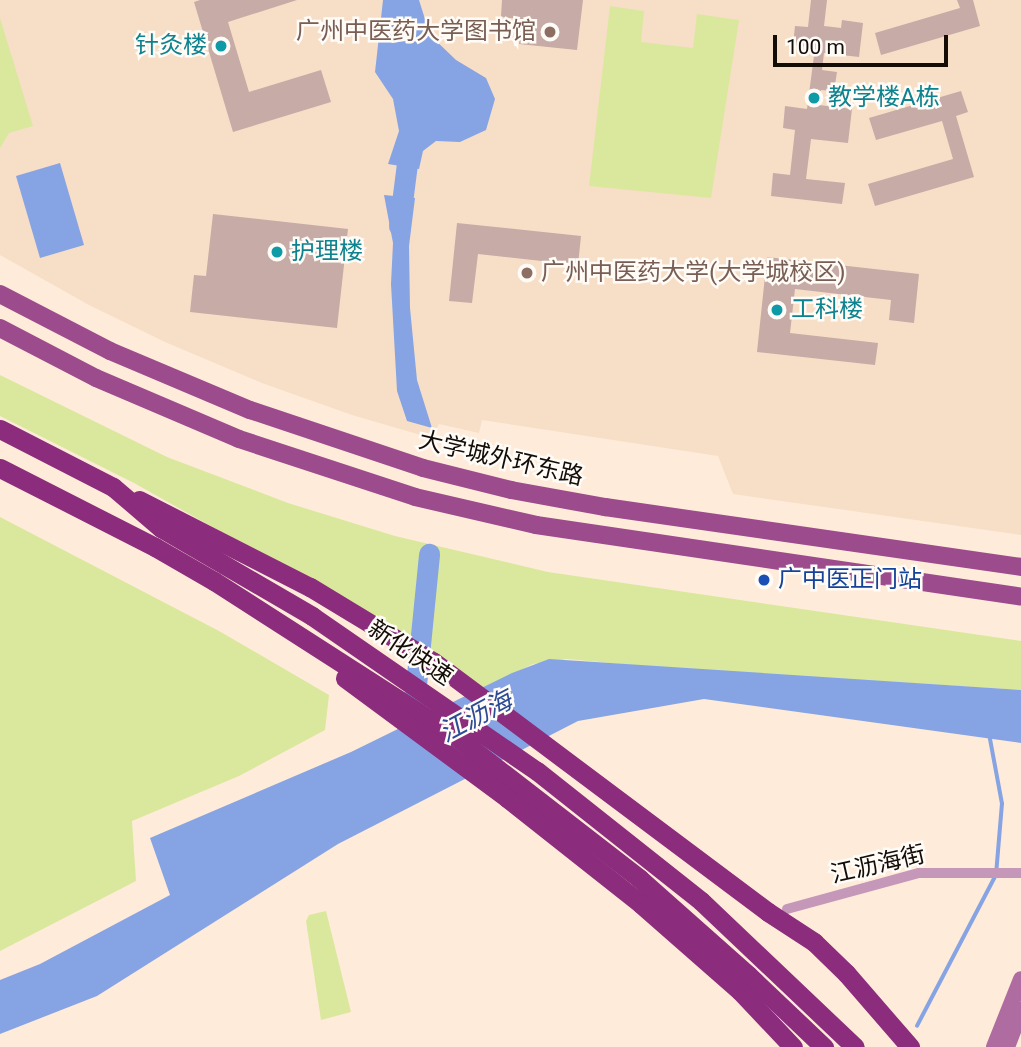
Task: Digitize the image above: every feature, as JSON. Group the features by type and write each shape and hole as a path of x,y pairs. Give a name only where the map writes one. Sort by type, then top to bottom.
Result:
{"highway":[{"name":"新化快速","path":"0,429 113,487 161,528 312,616 537,771 701,901 855,1047"},
{"name":"新化快速","path":"0,468 155,547 288,626 454,735 640,879 824,1047"},
{"path":"113,487 310,587 434,662 731,881 768,912 825,951 910,1047"},
{"path":"91,515 306,649 525,812 696,951 740,991 793,1047"}],"main road":[{"name":"大学城外环东路","path":"0,294 110,351 239,406 423,468 511,490 605,507 1021,567"},
{"path":"0,328 96,379 268,450 382,488 452,507 536,525 675,548 1021,597"},
{"path":"994,1047 1021,979"},
{"path":"1007,1047 1021,1010"}],"street":[{"name":"江沥海街","path":"788,909 919,873 1015,873"}],"shaded area":[{"name":"广州中医药大学(大学城校区)","path":"0,0 1021,0 1021,535 733,494 718,456 482,420 479,433 439,424 431,438 352,415 262,383 165,342 89,305 0,255"}],"green space":[{"path":"610,6 644,11 641,42 693,48 697,14 739,20 711,198 589,186"},
{"path":"0,18 33,126 9,133 0,148"},
{"path":"0,375 167,457 288,503 395,536 548,572 1021,641 1021,690 663,668 567,659 533,664 472,693 241,543 134,483 0,416"},
{"path":"0,517 219,631 329,695 325,730 239,776 132,821 136,881 0,951"},
{"path":"326,911 351,1012 321,1020 306,921 309,915"}],"water":[{"path":"383,0 419,0 430,35 456,60 486,78 495,99 486,130 460,142 436,141 423,151 419,169 388,164 399,131 393,99 375,72"},
{"path":"60,163 84,245 40,258 16,176"},
{"path":"384,195 415,198 409,246 410,308 417,380 432,428 407,421 397,391 391,284 393,243"},
{"name":"江沥海","path":"549,659 1021,690 1021,743 704,699 578,721 338,844 97,996 0,1034 0,980 40,964 170,895 150,838 351,752 512,673"}],"building":[{"name":"针灸楼","path":"297,0 228,22 249,92 321,70 331,102 233,132 194,2"},
{"name":"广州中医药大学图书馆","path":"502,0 583,0 577,50 519,44 521,19 501,17"},
{"name":"教学楼A栋","path":"811,0 827,0 824,26 841,28 842,20 863,23 859,57 824,53 822,70 837,72 834,91 821,90 819,105 852,109 848,143 811,139 806,179 845,183 842,204 771,196 773,173 790,175 795,130 783,128 785,106 807,109 815,48 793,45 795,26 808,27"},
{"path":"957,0 973,0 980,26 881,55 875,33 960,8"},
{"path":"961,91 968,112 956,116 974,177 875,206 868,184 953,159 942,121 876,140 869,118"},
{"name":"护理楼","path":"213,214 348,229 337,328 190,312 194,275 206,276"},
{"path":"457,223 581,236 578,265 478,254 472,303 449,301"},
{"name":"工科楼","path":"767,257 919,274 914,323 889,320 891,300 795,289 790,333 878,343 875,365 757,352"}],"waterway":[{"path":"399,226 410,140"},
{"path":"414,705 429,554"},
{"path":"917,1026 996,875 1002,804 989,734"}],"place":[{"name":"广州中医药大学图书馆","path":"550,32"},
{"name":"针灸楼","path":"221,46"},
{"name":"教学楼A栋","path":"814,98"},
{"name":"护理楼","path":"277,252"},
{"name":"广州中医药大学(大学城校区)","path":"527,273"},
{"name":"工科楼","path":"777,310"},
{"name":"广中医正门站","path":"764,580"}]}
